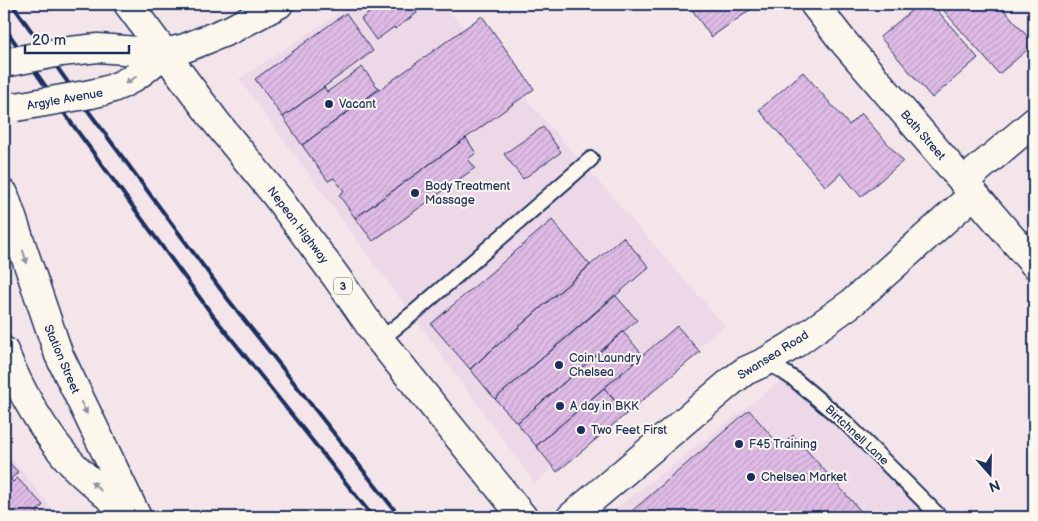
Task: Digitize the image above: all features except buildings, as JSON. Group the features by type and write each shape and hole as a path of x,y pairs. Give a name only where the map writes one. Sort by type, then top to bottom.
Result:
{"main road":[{"name":"Nepean Highway","path":"128,4 216,122 278,198 380,340 523,517"},
{"path":"4,64 61,52 98,48 164,53 185,48 219,35 279,4"},
{"name":"Bath Street","path":"814,4 842,40 1034,264"},
{"name":"Argyle Avenue","path":"10,108 112,90 126,84 164,53"},
{"name":"Swansea Road","path":"571,517 733,380 745,371 767,361 793,345 853,302 1034,122"},
{"name":"Station Street","path":"4,194 59,355 135,517"},
{"name":"Station Street","path":"4,352 33,411 74,465 135,517"},
{"path":"4,371 33,411"}],"lane":[{"path":"380,340 591,159"},
{"name":"Birtchnell Lane","path":"767,361 794,379 845,422 940,517"}],"shaded area":[{"path":"353,4 443,4 725,326 535,483 239,79"},
{"path":"796,369 948,517 605,517"},
{"path":"4,449 59,517 4,517"}],"railway":[{"path":"12,4 89,112 227,298 400,517"},
{"path":"4,27 67,117 211,313 373,517"}],"place":[{"name":"Vacant","path":"329,104"},
{"name":"Body Treatment Massage","path":"415,193"},
{"name":"Coin Laundry Chelsea","path":"559,365"},
{"name":"A day in BKK","path":"560,406"},
{"name":"Two Feet First","path":"581,430"},
{"name":"F45 Training","path":"739,444"},
{"name":"Chelsea Market","path":"751,477"}]}
